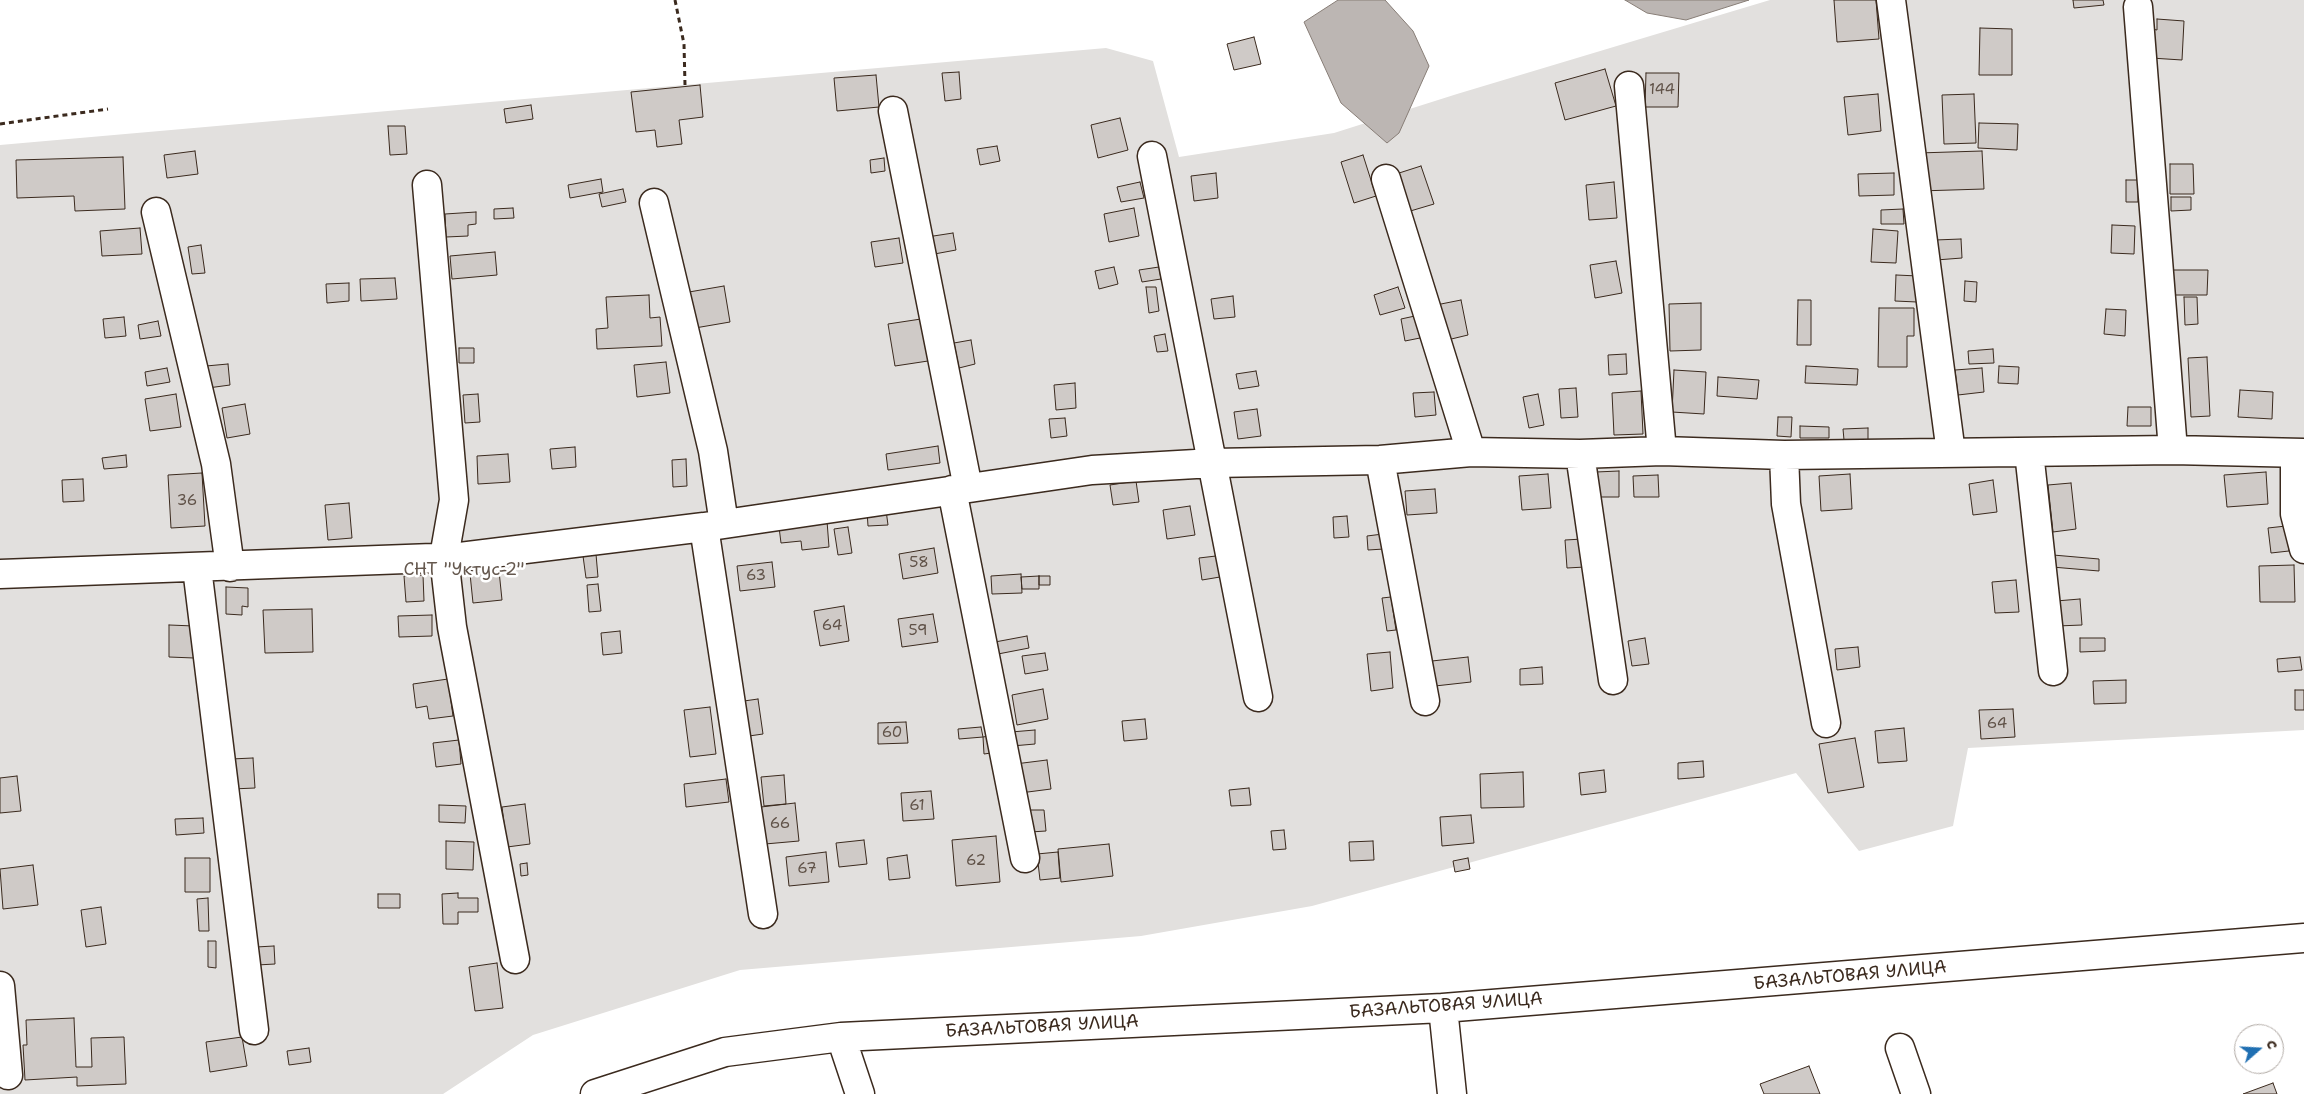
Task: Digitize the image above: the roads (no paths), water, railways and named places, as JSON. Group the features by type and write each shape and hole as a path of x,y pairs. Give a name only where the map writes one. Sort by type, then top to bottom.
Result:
{"street":[{"path":"1891,0 1951,453"},
{"path":"2138,7 2173,450"},
{"path":"1629,86 1662,451"},
{"path":"893,111 1025,858"},
{"path":"1152,156 1258,697"},
{"path":"1386,180 1471,452"},
{"path":"427,185 454,500 444,557 452,627 515,959"},
{"path":"654,203 713,451 714,525 762,914"},
{"path":"156,212 216,464 230,567"},
{"path":"0,574 230,567 444,557 714,525 1092,470 1213,463 1380,460 1471,452 1580,454 1662,451 1784,455 2173,450 2300,453 2295,514 2304,550"},
{"path":"2030,452 2053,671"},
{"path":"1580,454 1613,680"},
{"path":"1784,455 1786,504 1826,723"},
{"path":"1380,460 1425,701"},
{"path":"197,568 254,1030"},
{"name":"БАЗАЛЬТОВАЯ УЛИЦА","path":"594,1094 725,1052 841,1037 1443,1008 2304,938"},
{"path":"0,986 8,1074"},
{"path":"1443,1008 1452,1094"},
{"path":"841,1037 860,1094"},
{"path":"1900,1048 1916,1094"}],"park label":[{"name":"СНТ \"Уктус-2\"","path":"464,570"}]}
